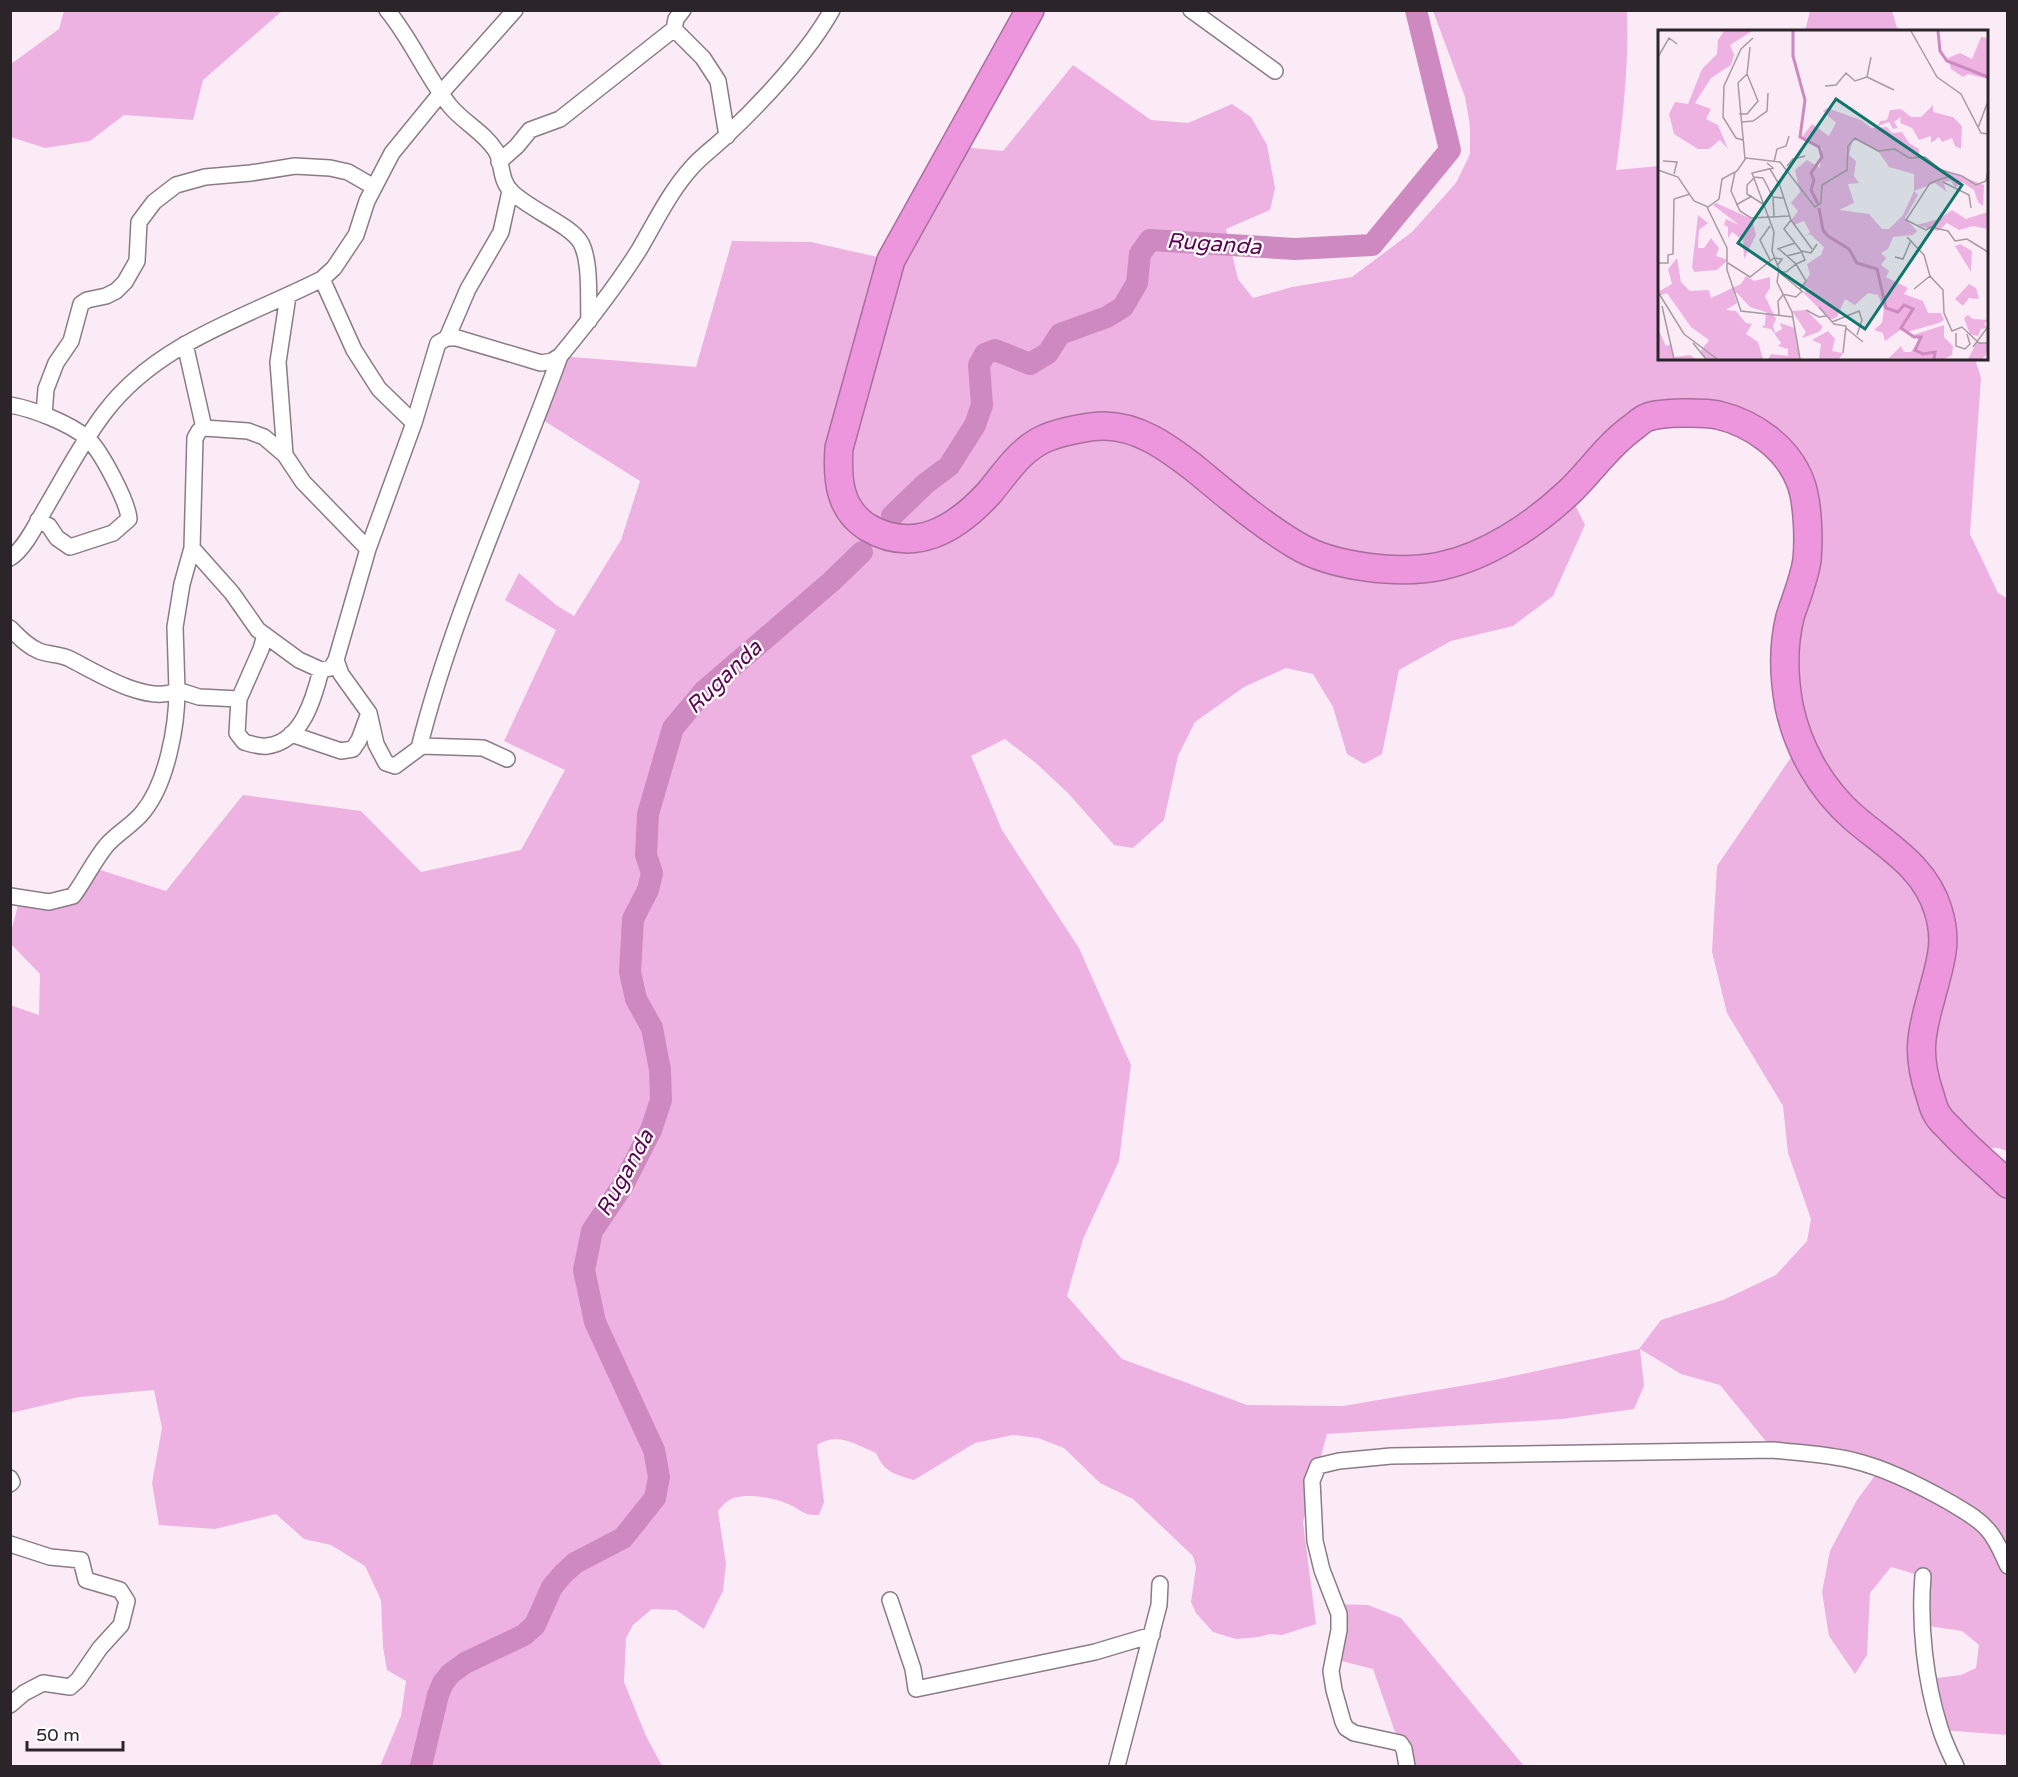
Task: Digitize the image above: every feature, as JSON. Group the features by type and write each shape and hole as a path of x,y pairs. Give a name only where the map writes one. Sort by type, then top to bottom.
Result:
{"highway":[{"path":"1030,10 891,260 839,448 837,475 845,505 861,523 888,539 911,541 929,536 953,523 976,506 1023,453 1046,438 1076,430 1105,426 1135,431 1167,447 1300,548 1327,558 1378,569 1416,570 1446,565 1481,552 1526,526 1569,492 1619,438 1648,417 1711,413 1751,427 1769,440 1783,455 1803,485 1807,524 1807,561 1789,622 1784,660 1789,706 1800,744 1822,784 1839,803 1919,873 1933,896 1942,928 1942,958 1923,1029 1920,1057 1927,1086 1937,1114 1966,1147 2007,1184"}],"street":[{"path":"387,10 412,43 451,108 484,135 498,153 501,172 510,191 535,211 576,234 583,247 587,273 589,321"},
{"path":"10,558 38,520 105,412 148,369 184,344 322,279 334,268 356,235 367,201 392,153 441,93 515,10"},
{"path":"499,162 530,130 560,119 674,29 676,19 683,10"},
{"path":"447,338 457,338 541,363 552,362 560,356 608,297 665,202 693,166 758,104 820,33 832,10"},
{"path":"1191,10 1275,70"},
{"path":"674,29 703,57 718,81 727,136"},
{"path":"44,416 46,389 56,363 71,341 81,304 116,291 125,282 137,261 139,222 154,202 176,185 205,177 295,166 330,168 348,172 374,187"},
{"path":"192,548 232,593 258,630 299,660 321,670 331,668 336,660 368,549 414,423 438,344 447,338 468,290 501,231 510,191"},
{"path":"322,279 354,350 379,389 414,423"},
{"path":"285,455 278,362 288,296"},
{"path":"184,344 204,428"},
{"path":"419,748 432,697 453,632 560,356"},
{"path":"10,405 53,418 88,439 114,478 129,508 129,519 113,534 70,547 57,538 49,526 38,520"},
{"path":"10,896 49,902 74,896 107,845 142,813 155,795 162,775 177,705 175,627 182,585 192,548 195,438 199,431 204,428 248,431 264,437 285,455 303,482 368,549"},
{"path":"10,628 25,643 40,651 67,657 110,681 158,695 177,690 199,697 239,699"},
{"path":"265,635 239,699 237,733 244,742 267,746 283,740 299,727 315,691 321,670"},
{"path":"336,660 341,674 369,713 376,744 386,763 395,766 422,746 483,748 507,759"},
{"path":"291,734 341,751 353,749 359,740 369,713"},
{"path":"1407,1767 1404,1749 1400,1743 1354,1733 1346,1728 1343,1722 1331,1671 1339,1630 1339,1614 1322,1570 1315,1541 1312,1481 1318,1466 1339,1461 1403,1456 1773,1450 1827,1455 1856,1461 1896,1476 1925,1488 1965,1512 1981,1522 1988,1530 2007,1566"},
{"path":"10,1478 12,1482 10,1484"},
{"path":"10,1544 50,1557 81,1560 86,1580 120,1590 127,1601 121,1625 100,1648 78,1680 70,1687 43,1683 24,1693 10,1705"},
{"path":"1923,1576 1922,1625 1932,1701 1956,1767"},
{"path":"1117,1767 1152,1635 1159,1605 1160,1584"},
{"path":"890,1600 913,1669 916,1689 1095,1652 1152,1635"}],"shaded area":[{"path":"64,10 282,11 203,80 193,120 124,115 90,141 45,148 11,137 11,64 59,29"},
{"path":"1433,11 1627,11 1625,90 1616,170 1658,166 1658,360 1975,360 1981,378 1970,534 1998,593 2008,599 2007,1151 1998,1148 1967,1147 2007,1184 2007,1735 1941,1730 1929,1679 1961,1675 1976,1668 1979,1645 1962,1631 1922,1625 1922,1576 1891,1567 1870,1593 1867,1655 1855,1674 1829,1636 1822,1592 1830,1551 1857,1500 1879,1470 1773,1450 1720,1385 1681,1374 1640,1349 1644,1386 1634,1409 1562,1419 1327,1434 1303,1522 1316,1624 1282,1635 1270,1634 1236,1639 1213,1632 1196,1613 1191,1602 1196,1567 1193,1556 1133,1499 1100,1483 1064,1448 1038,1438 1013,1435 975,1443 914,1480 891,1472 883,1465 876,1453 861,1446 840,1439 825,1441 817,1445 824,1502 819,1515 806,1514 788,1504 758,1496 733,1498 718,1511 726,1564 723,1591 704,1629 676,1610 652,1609 633,1625 626,1638 624,1682 646,1736 662,1766 380,1766 401,1716 406,1681 387,1670 383,1647 381,1600 365,1566 331,1545 304,1539 276,1514 215,1529 159,1525 152,1483 162,1428 154,1390 79,1397 11,1413 10,1005 39,1015 40,974 11,944 11,932 20,898 64,900 91,867 166,891 243,795 361,811 421,872 521,850 565,770 504,741 556,630 505,600 519,573 556,605 574,616 621,540 640,481 538,417 560,356 696,367 732,241 811,242 891,260 952,146 1003,151 1073,65 1151,120 1188,123 1232,104 1251,117 1267,145 1275,188 1270,210 1226,229 1238,279 1253,298 1292,287 1352,277 1412,232 1456,183 1470,154 1470,126 1465,97","holes":["1648,417 1751,427 1803,485 1789,706 1800,744 1717,866 1712,952 1727,1013 1783,1106 1788,1153 1811,1219 1807,1241 1776,1275 1723,1300 1661,1320 1639,1349 1490,1381 1343,1406 1247,1405 1122,1359 1067,1296 1083,1239 1119,1161 1131,1065 1079,948 1002,830 971,756 1005,739 1037,764 1068,793 1114,845 1133,848 1164,820 1178,756 1195,722 1244,687 1286,668 1313,674 1333,707 1347,754 1364,764 1382,754 1399,670 1451,641 1513,626 1553,596 1585,525 1569,492"]},
{"path":"1810,11 1892,11 1898,30 1805,30"},
{"path":"1336,1604 1368,1605 1401,1618 1524,1766 1407,1766 1373,1669 1333,1659"}],"waterway":[{"name":"Ruganda","path":"892,516 925,484 949,466 975,425 982,405 979,365 985,354 995,350 1030,364 1048,353 1060,334 1107,317 1123,307 1137,283 1140,254 1150,240 1295,249 1372,245 1450,150 1416,10"},
{"name":"Ruganda","path":"421,1766 438,1695 450,1674 465,1663 524,1635 535,1625 552,1587 563,1574 575,1563 623,1538 655,1498 659,1477 654,1450 595,1322 584,1270 592,1231 623,1185 651,1130 661,1100 660,1070 652,1028 636,999 630,972 633,919 648,890 652,873 646,855 648,814 673,728 704,691 832,581 862,552"}]}
